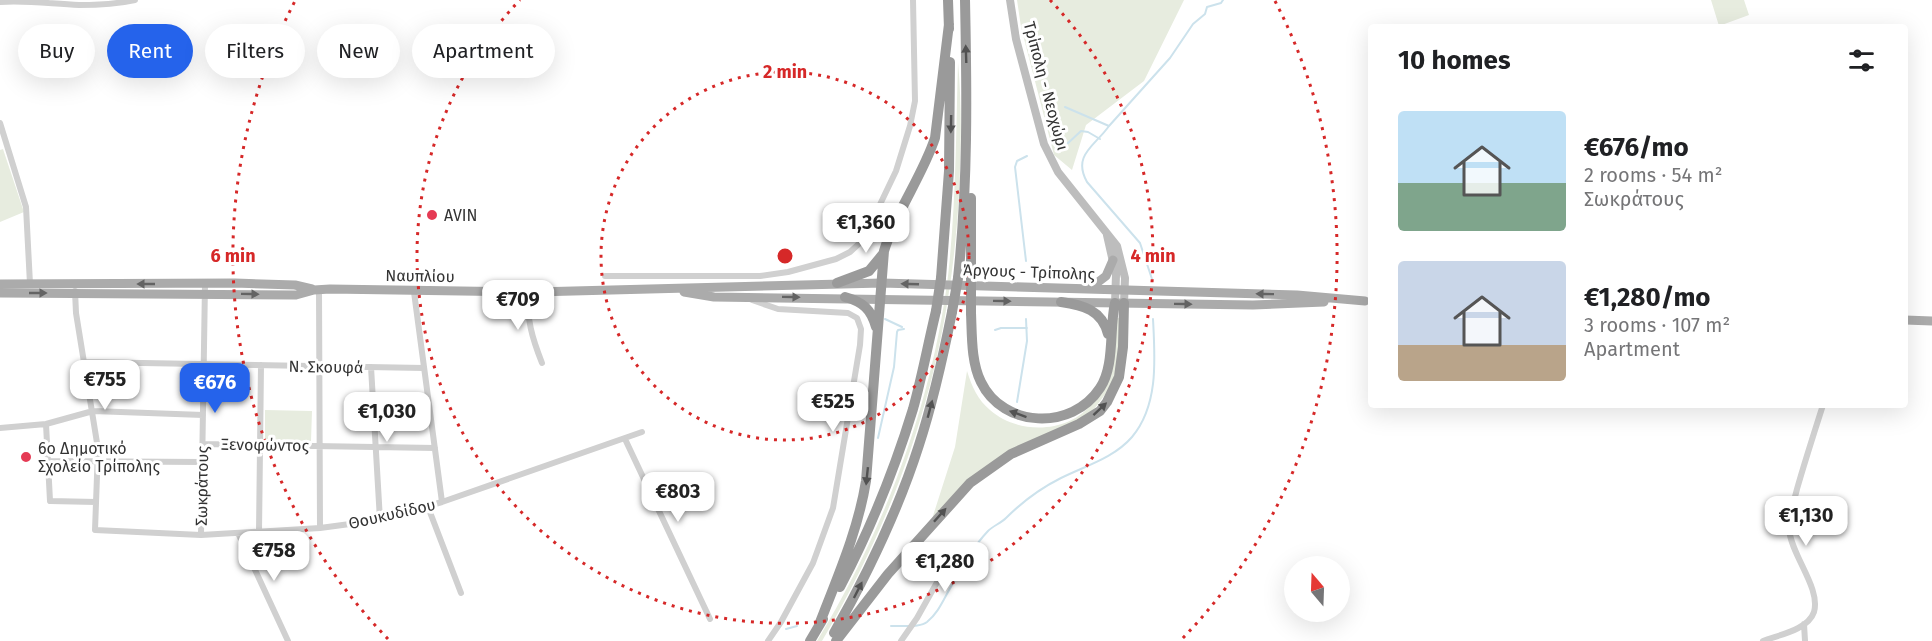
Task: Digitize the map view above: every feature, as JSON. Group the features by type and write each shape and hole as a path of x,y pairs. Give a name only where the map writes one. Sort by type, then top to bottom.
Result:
{"highway":[{"path":"810,641 867,535 889,481 913,408 936,311 950,171 948,0"},
{"path":"829,641 882,542 902,495 929,412 952,312 958,278 967,154 965,0"},
{"path":"837,283 869,271 877,264 884,251 890,230 925,165 935,138 942,96 949,24"},
{"path":"967,154 971,189 971,313 975,362 981,383 998,404 1027,417 1061,416 1088,402 1100,388 1107,373 1110,341 1120,303"},
{"path":"819,626 862,508 884,251"},
{"path":"845,297 862,303 867,308 871,313 877,334"},
{"path":"1061,302 1081,305 1093,310 1103,321 1110,341"},
{"path":"836,641 888,574 970,483 1011,454 1070,429 1100,411 1119,377 1124,347 1120,303"}],"main road":[{"name":"Τρίπολη - Νεοχώρι","path":"1010,0 1024,74 1048,154 1058,172 1117,246 1125,278 1120,290"},
{"name":"Τρίπολη - Νεοχώρι","path":"1106,233 1120,290"},
{"path":"1088,289 1106,276 1113,260"},
{"name":"Ναυπλίου","path":"0,293 75,288 295,285 316,290 527,292 670,290 837,283"},
{"name":"Άργους - Τρίπολης","path":"837,283 1297,295 1368,301"},
{"name":"Ναυπλίου","path":"0,284 75,288"},
{"name":"Ναυπλίου","path":"670,290 705,296 845,297"},
{"path":"1120,290 1120,303"},
{"name":"Άργους - Τρίπολης","path":"845,297 1253,305 1368,301"},
{"path":"1908,320 1932,321"}],"street":[{"path":"0,2 31,0 78,5 135,0"},
{"path":"605,276 760,276 810,267 850,252 863,240 868,230 896,171 910,126 915,101 913,0"},
{"path":"0,123 26,207 30,284"},
{"path":"46,424 50,501 96,502 98,449 75,306 75,288"},
{"name":"Σωκράτους","path":"201,535 205,288"},
{"path":"316,290 320,528"},
{"path":"414,292 442,502"},
{"path":"527,292 531,334 543,363"},
{"path":"746,297 778,309 848,313 857,318 861,329 833,508 813,563 768,641"},
{"name":"Ν. Σκουφά","path":"84,362 424,368"},
{"path":"259,532 261,365"},
{"path":"371,367 380,520"},
{"path":"1763,641 1804,624 1812,616 1815,598 1795,552 1789,528 1790,517 1822,408"},
{"path":"0,428 46,424 93,411 203,415"},
{"name":"Θουκυδίδου","path":"96,502 95,530 201,535 320,528 380,520 428,507 642,432"},
{"path":"625,439 710,619"},
{"name":"Ξενοφώντος","path":"202,444 435,448"},
{"path":"48,461 202,462"},
{"path":"428,507 461,593"},
{"path":"238,533 288,641"},
{"path":"901,641 917,618 954,552 961,550 984,561"},
{"path":"1804,624 1804,641"}],"shaded area":[{"path":"1017,0 1184,0 1144,81 1086,125 1072,170 1054,155 1021,27"},
{"path":"1711,0 1744,0 1749,15 1718,24"},
{"path":"958,62 961,128 959,194 954,255 934,371 899,481 877,534 822,641 817,641 841,599 884,511 902,465 930,372 941,324 951,249"},
{"path":"3,149 24,212 0,222 0,150"},
{"path":"1115,318 1121,318 1117,366 1112,385 1089,416 1025,445 932,519 955,447 967,371 979,397 990,410 1002,418 1029,427 1058,425 1083,413 1093,402 1102,376"},
{"path":"265,410 312,411 311,441 265,440"}],"waterway":[{"path":"1152,279 1140,243 1087,182 1082,165 1087,151 1170,58 1193,24 1205,14 1207,7 1221,3 1223,0"},
{"path":"1065,107 1109,126"},
{"path":"1060,147 1067,144 1081,131 1100,139"},
{"path":"1026,261 1015,167 1017,161 1027,156"},
{"path":"885,319 902,327"},
{"path":"1017,402 1027,341 1026,319"},
{"path":"914,626 925,623 934,615 961,568 990,529 1038,491 1117,451 1132,437 1141,424 1151,396 1154,365 1153,319"},
{"path":"995,330 1027,328"},
{"path":"878,438 894,367 897,332 904,329"},
{"path":"786,629 797,626"},
{"path":"891,626 909,626"}],"place":[{"name":"AVIN","path":"432,215"},
{"name":"6ο Δημοτικό Σχολείο Τρίπολης","path":"26,457"}]}
